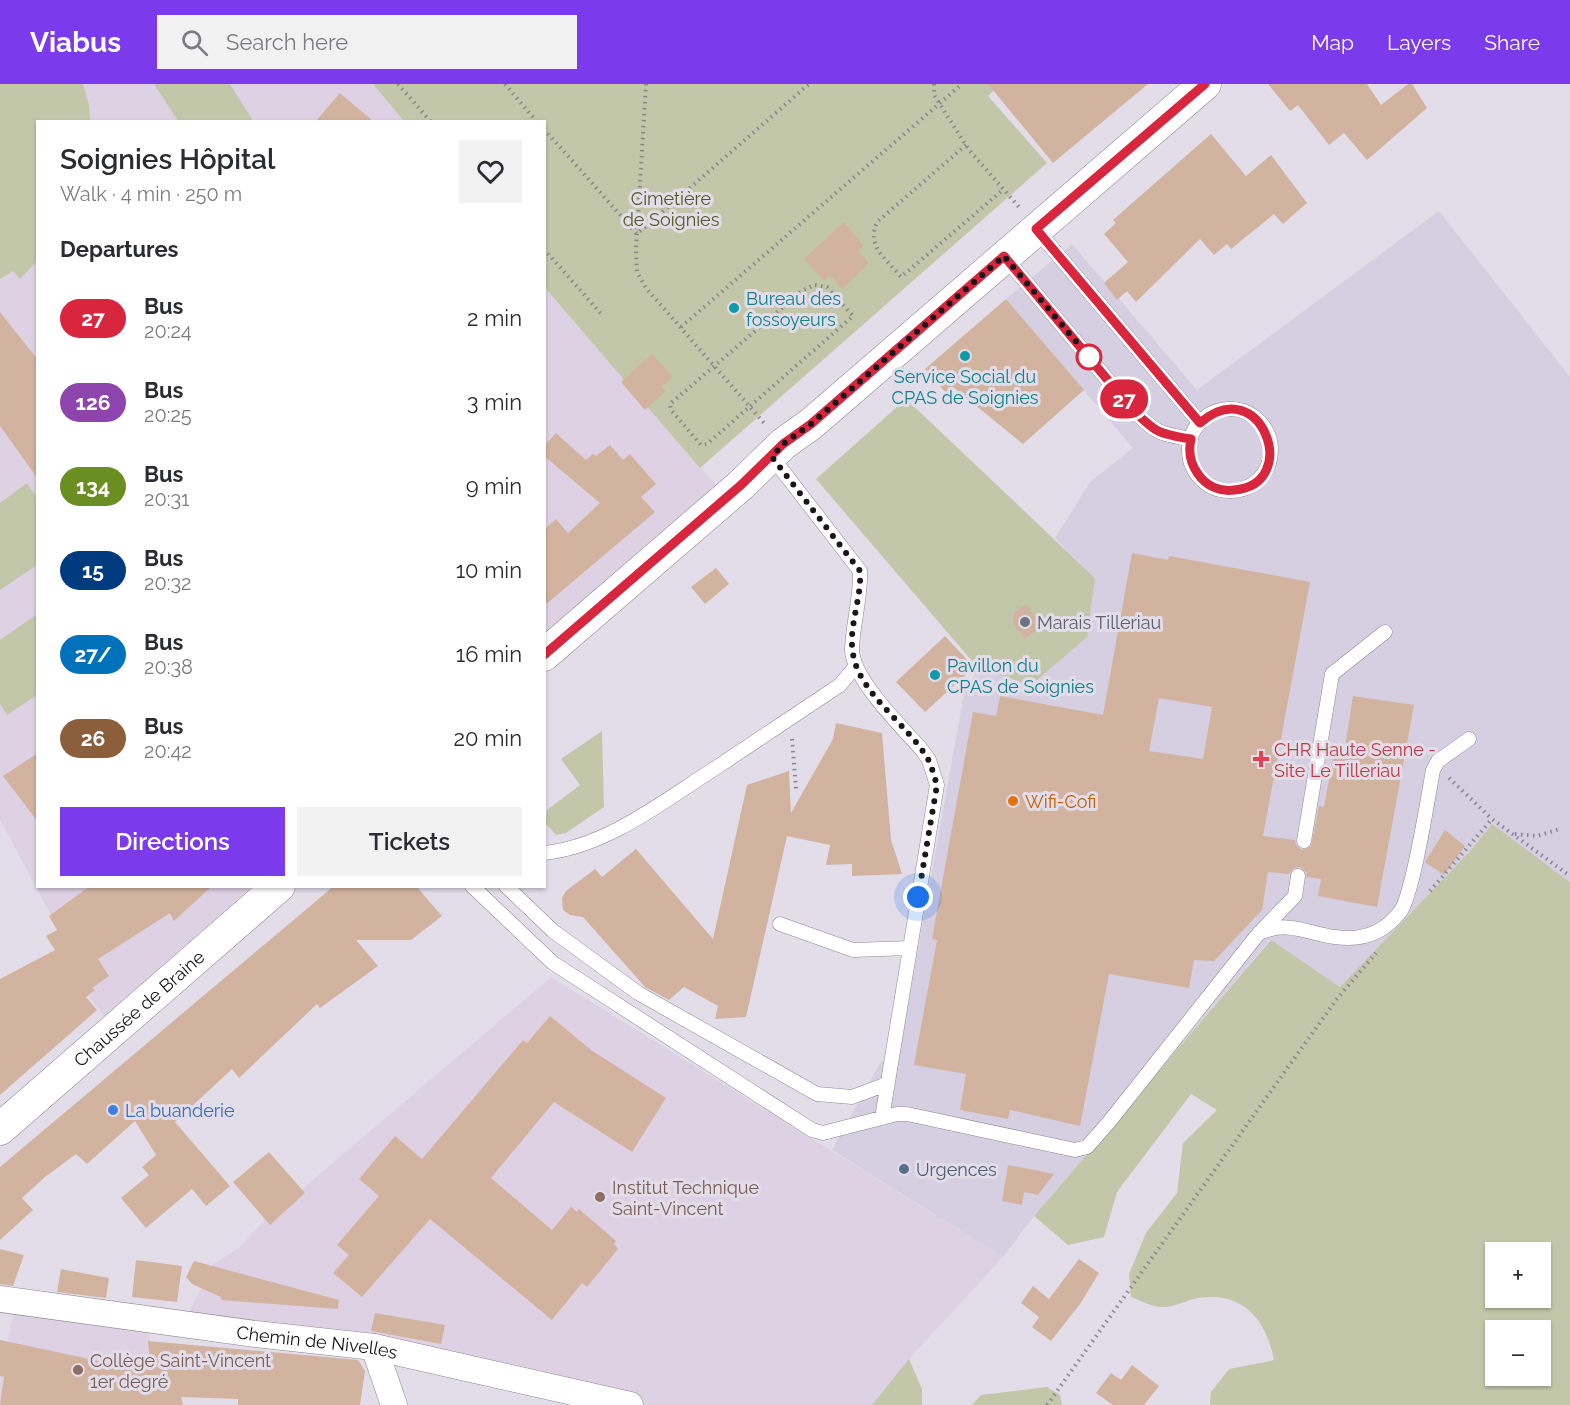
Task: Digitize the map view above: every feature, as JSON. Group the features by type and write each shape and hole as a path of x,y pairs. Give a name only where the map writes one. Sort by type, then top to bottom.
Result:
{"street":[{"path":"546,653 777,450 811,424 1205,84"},
{"name":"Chaussée de Braine","path":"0,1129 277,888"},
{"name":"Chemin de Nivelles","path":"0,1299 256,1334 374,1347 630,1405"},
{"path":"374,1347 394,1405"}],"lane":[{"path":"1036,229 1200,423"},
{"path":"1004,256 1132,409 1153,430 1162,435 1191,439"},
{"path":"1227,410 1251,415 1264,428 1271,445 1266,470 1248,487 1236,490 1211,487 1194,469 1190,457 1191,439 1200,423 1217,412 1227,410"},
{"path":"777,450 860,571 861,591 852,652 856,666 865,682 922,750 937,785 882,1118"},
{"path":"1304,841 1332,674 1385,632"},
{"path":"546,854 567,851 622,826 840,685 856,666"},
{"path":"1260,933 1274,927 1288,926 1335,937 1361,938 1380,932 1401,911 1410,886 1433,770 1438,761 1469,739"},
{"path":"474,888 553,963 812,1130 822,1133 907,1114 1075,1150 1087,1147 1110,1122 1260,933 1295,896 1298,876"},
{"path":"508,888 553,931 638,993 681,1020 817,1094 852,1097 887,1084"},
{"path":"780,924 853,950 910,948"}],"path":[{"path":"398,84 429,120"},
{"path":"505,84 535,120"},
{"path":"646,84 637,234 637,272 640,281 751,408 777,450"},
{"path":"637,234 809,84"},
{"path":"934,84 934,95 966,146 1036,229"},
{"path":"681,327 962,84"},
{"path":"546,131 637,234"},
{"path":"966,146 877,222 872,234 873,243 902,277 1004,189"},
{"path":"546,251 603,316"},
{"path":"815,285 826,287 853,316 751,408 707,444 701,445 671,410 670,404 714,365 803,290 815,285"},
{"path":"790,718 796,789"},
{"path":"1433,770 1454,780 1492,819 1570,876"},
{"path":"1422,900 1492,819"},
{"path":"1514,834 1537,836 1560,829"},
{"path":"1047,1405 1336,1000 1383,945"}],"shaded area":[{"path":"0,84 373,84 403,120 36,120 36,887 0,820"},
{"name":"CHR Haute Senne - Site Le Tilleriau","path":"1439,211 1570,377 1570,882 1492,824 1472,849 1340,987 1270,940 1034,1216 1003,1257 832,1150 879,1065 901,1043 964,694 978,668 1031,685 1095,578 1055,538 1090,482 1133,448 1006,299 1072,244 1197,390"},
{"path":"546,290 717,486 546,637"},
{"path":"37,888 262,888 108,1021 87,994 93,987 82,972"},
{"name":"Institut Technique Saint-Vincent","path":"551,977 1003,1257 909,1359 872,1405 598,1405 388,1353 172,1334 190,1311 213,1264 239,1248 260,1225"},
{"name":"Collège Saint-Vincent 1er degré","path":"13,1314 149,1331 158,1405 0,1405 0,1381"}],"green space":[{"path":"0,84 83,84 89,105 90,120 36,120 36,262 20,279 13,271 0,279"},
{"path":"154,84 230,84 252,120 177,120"},
{"name":"Cimetière de Soignies","path":"373,84 1001,84 988,96 1047,163 700,468 546,289 546,120 403,120"},
{"path":"906,399 1095,578 1087,637 1031,685 978,668 816,479"},
{"path":"27,483 36,496 36,566 0,590 0,503"},
{"path":"36,615 36,696 7,715 0,704 0,640"},
{"path":"602,731 604,807 566,833 556,835 546,824 547,810 580,785 561,759"},
{"path":"1492,824 1570,882 1570,1405 1210,1405 1211,1392 1229,1369 1274,1360 1265,1332 1250,1311 1228,1299 1198,1298 1158,1307 1131,1297 1129,1274 1146,1233 1177,1193 1183,1143 1217,1110 1191,1094 1117,1192 1104,1237 1068,1245 1034,1216 1271,940 1340,987 1472,849"},
{"path":"909,1359 922,1389 922,1405 872,1405"},
{"path":"1047,1387 1060,1395 1062,1405 972,1405 981,1395"}],"building":[{"path":"988,84 1148,84 1053,163"},
{"path":"1268,84 1367,84 1381,105 1408,84 1412,84 1427,108 1367,160 1344,133 1329,145 1298,105 1290,111"},
{"path":"340,93 372,120 317,120"},
{"path":"1211,134 1246,176 1271,155 1307,203 1283,224 1274,214 1231,249 1227,244 1214,255 1200,239 1136,302 1127,291 1117,300 1104,283 1128,262 1104,234 1116,223 1113,220"},
{"path":"844,222 864,246 858,251 869,263 842,289 830,275 824,281 804,259"},
{"path":"1006,299 1084,390 1023,444 953,387 946,393 925,369"},
{"path":"0,312 36,357 36,476 0,426"},
{"path":"652,354 673,377 661,387 666,391 645,410 621,382"},
{"path":"556,433 586,460 593,454 596,456 610,445 623,460 630,454 656,484 641,497 655,512 546,604 546,528 556,519 568,533 600,503 546,458 546,444"},
{"path":"1132,553 1168,560 1169,556 1310,582 1263,836 1295,840 1296,845 1302,850 1311,846 1319,806 1324,807 1334,753 1344,754 1353,696 1414,705 1377,907 1318,896 1321,879 1307,877 1306,872 1300,867 1294,868 1289,874 1268,872 1262,910 1214,961 1194,960 1189,988 1109,974 1080,1126 1010,1110 1008,1119 960,1110 966,1074 914,1065 937,940 932,939 973,712 996,716 1000,696 1103,715","holes":["1159,698 1212,707 1203,759 1149,751"]},
{"path":"716,568 729,584 705,604 691,587"},
{"name":"Marais Tilleriau","path":"1026,604 1042,626 1025,639 1013,623 1014,613"},
{"name":"Pavillon du CPAS de Soignies","path":"945,636 970,663 970,671 925,712 896,682"},
{"path":"836,723 882,733 891,840 902,874 852,876 852,864 826,865 830,845 787,836 746,1017 715,1019 718,1006 684,987 669,1000 645,987 583,917 570,915 563,910 562,898 566,891 595,869 602,877 636,849 713,939 747,785 789,771 791,813 833,739"},
{"path":"36,754 36,819 3,776"},
{"path":"1445,830 1465,846 1444,875 1425,862"},
{"path":"87,888 210,888 174,921 170,913 98,959 109,976 92,988 95,990 86,997 97,1010 0,1095 0,979 55,950 46,936 57,930 49,916"},
{"path":"332,888 418,888 442,916 411,940 356,940 378,966 320,1008 317,1004 239,1078 232,1069 175,1122 230,1186 206,1206 192,1189 146,1228 121,1198 149,1175 142,1167 156,1155 135,1121 87,1164 76,1154 45,1177 22,1198 33,1210 0,1240 0,1167"},
{"path":"550,1016 591,1050 666,1098 632,1152 554,1102 491,1178 552,1230 571,1207 577,1212 579,1209 616,1241 614,1244 618,1249 587,1287 582,1283 552,1320 430,1219 362,1297 333,1273 349,1255 337,1245 379,1196 359,1179 395,1136 422,1159 523,1040 527,1043"},
{"path":"269,1152 305,1193 270,1225 233,1182"},
{"path":"1008,1165 1054,1174 1038,1195 1024,1192 1022,1205 1002,1201"},
{"path":"0,1249 24,1255 13,1286 0,1284"},
{"path":"1079,1259 1099,1273 1080,1304 1051,1341 1032,1327 1039,1317 1021,1303 1033,1286 1049,1299"},
{"path":"136,1260 182,1266 177,1302 132,1297"},
{"path":"194,1261 339,1300 338,1309 221,1300 221,1297 192,1284 186,1277"},
{"path":"61,1269 109,1278 106,1298 57,1292"},
{"path":"375,1313 445,1325 441,1344 371,1331"},
{"path":"0,1340 113,1364 114,1355 150,1362 148,1341 358,1360 365,1371 360,1405 238,1405 238,1399 181,1397 183,1405 0,1405 4,1377 0,1376"},
{"path":"1132,1365 1159,1386 1144,1405 1113,1405 1096,1393 1111,1373 1121,1380"}],"bus line":[{"name":"27","path":"546,653 741,485 783,444 811,424 1004,256 1132,409 1153,430 1162,435 1191,439 1190,457 1201,479 1211,487 1223,490 1248,487 1259,479 1266,470 1271,445 1260,423 1251,415 1239,410 1217,412 1207,416 1200,423 1036,229 1205,84"}],"place":[{"name":"Bureau des fossoyeurs","path":"734,308"},
{"name":"Service Social du CPAS de Soignies","path":"965,356"},
{"name":"Marais Tilleriau","path":"1025,622"},
{"name":"Pavillon du CPAS de Soignies","path":"935,675"},
{"name":"CHR Haute Senne - Site Le Tilleriau","path":"1261,759"},
{"name":"Wifi-Cofi","path":"1013,801"},
{"name":"La buanderie","path":"113,1110"},
{"name":"Urgences","path":"904,1169"},
{"name":"Institut Technique Saint-Vincent","path":"600,1197"},
{"name":"Collège Saint-Vincent 1er degré","path":"78,1370"}],"route":[{"path":"918,897 937,785 933,772 922,750 865,682 856,666 852,652 861,591 860,571 772,457 783,444 811,424 1004,256 1089,357"}]}
